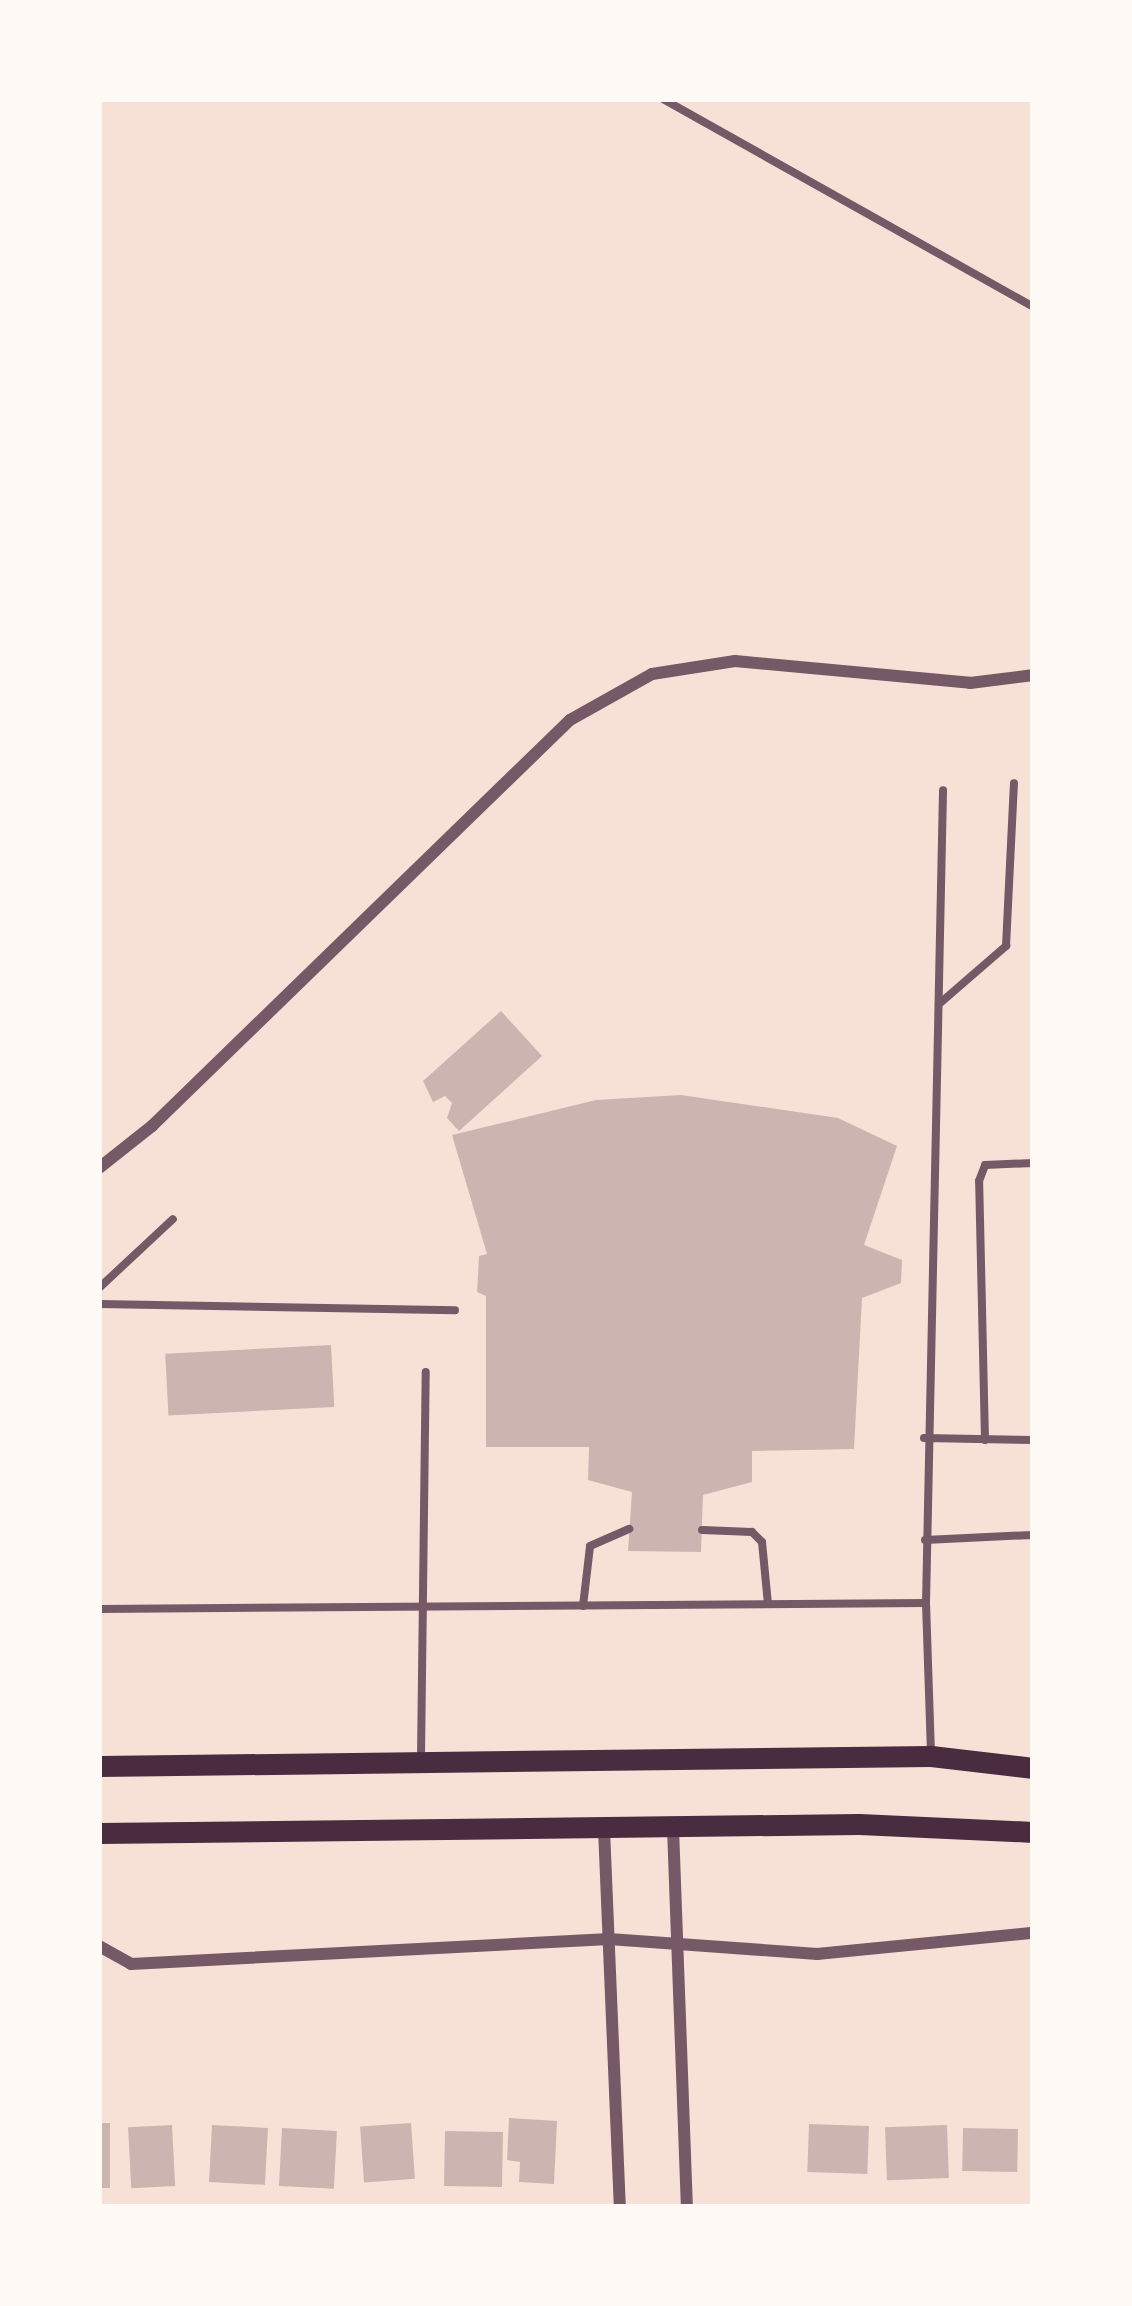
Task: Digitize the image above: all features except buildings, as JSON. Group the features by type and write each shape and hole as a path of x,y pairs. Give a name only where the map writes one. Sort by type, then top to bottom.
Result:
{"main road":[{"path":"99,1766 421,1758 931,1756 1033,1768"},
{"path":"99,1833 859,1824 1033,1832"}],"street":[{"path":"99,1168 168,1111 570,720 652,674 735,662 970,683 1033,675"},
{"path":"673,1828 687,2207"},
{"path":"604,1829 620,2207"},
{"path":"99,1946 131,1964 609,1939 676,1940 817,1954 1033,1933"}],"lane":[{"path":"663,99 1033,307"},
{"path":"938,1004 1006,946 1014,783"},
{"path":"931,1756 924,1438 943,790"},
{"path":"985,1440 979,1181 985,1165 1033,1162"},
{"path":"99,1288 173,1219"},
{"path":"99,1304 455,1310"},
{"path":"421,1758 426,1372"},
{"path":"924,1438 1033,1440"},
{"path":"584,1606 590,1546 629,1529"},
{"path":"702,1530 752,1532 762,1542 769,1604"},
{"path":"925,1540 1033,1535"},
{"path":"99,1609 926,1603"}]}
